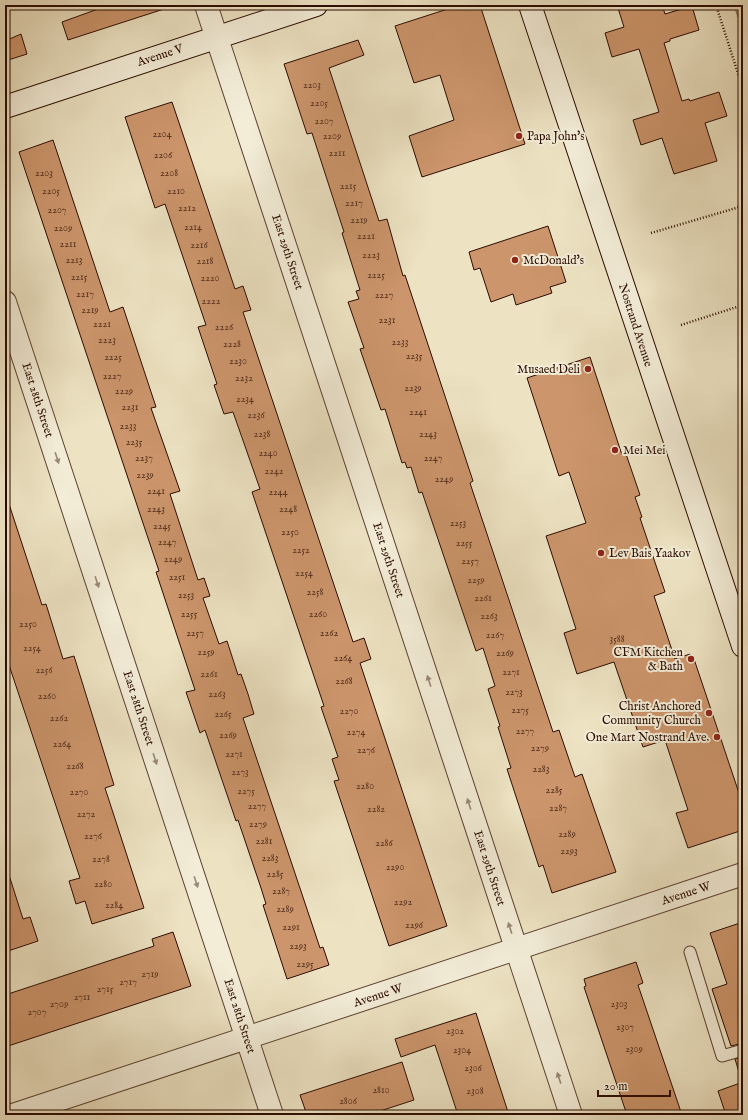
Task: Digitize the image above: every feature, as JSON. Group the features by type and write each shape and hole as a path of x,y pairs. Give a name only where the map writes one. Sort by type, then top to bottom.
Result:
{"street":[{"name":"East 29th Street","path":"206,5 571,1115"},
{"name":"Avenue V","path":"5,107 316,5"},
{"name":"Nostrand Avenue","path":"530,5 743,646"},
{"name":"East 28th Street","path":"5,302 272,1115"},
{"name":"Avenue W","path":"13,1115 743,874"}],"lane":[{"path":"690,952 722,1056 743,1050"}],"path":[{"path":"716,5 743,89"},
{"path":"651,232 743,206"},
{"path":"681,325 743,305"}],"green space":[{"path":"734,5 743,5 743,32"}],"building":[{"path":"97,5 164,5 164,9 68,40 62,22 98,9"},
{"path":"460,5 480,5 525,144 422,177 409,136 454,120 440,75 414,83 395,26"},
{"path":"617,5 662,5 665,14 692,6 699,30 670,39 670,41 664,43 682,101 689,99 690,101 719,92 727,116 705,123 717,161 674,174 662,138 641,145 633,120 659,112 639,49 612,57 605,33 624,27"},
{"path":"21,34 27,54 5,61 5,41"},
{"path":"358,40 364,55 329,68 379,221 387,219 403,276 405,275 473,481 470,483 553,732 559,730 575,777 582,774 616,872 552,893 543,865 539,867 507,769 511,768 488,689 495,686 483,648 476,651 422,492 419,493 411,467 407,468 405,462 402,463 385,409 381,410 360,349 364,348 348,302 359,299 356,291 360,290 342,233 344,232 312,133 307,134 284,64"},
{"path":"172,102 235,289 243,286 251,310 243,312 353,642 364,638 371,659 360,663 447,926 389,946 334,781 339,780 332,759 338,757 321,707 324,706 252,492 260,489 233,412 224,414 214,385 217,384 198,327 206,325 165,204 155,208 125,117"},
{"path":"53,140 110,312 123,307 156,407 151,408 180,491 170,494 198,580 204,578 210,596 203,598 219,644 227,641 238,675 241,674 248,694 254,714 243,718 320,948 323,947 329,965 287,979 263,905 266,904 238,820 236,821 205,730 200,733 186,692 195,690 156,572 159,571 19,152"},
{"name":"McDonald's","path":"548,226 566,282 550,287 552,293 516,305 513,294 491,302 480,268 474,270 469,252"},
{"path":"590,357 622,455 626,454 640,495 635,497 642,517 640,518 665,592 654,596 675,659 690,654 693,656 743,805 743,830 688,848 676,813 688,810 665,740 643,747 614,662 577,674 564,633 576,629 546,536 586,523 569,472 559,476 527,378"},
{"path":"9,504 42,605 46,604 63,659 74,656 114,785 105,788 144,908 92,924 85,901 76,904 69,881 80,878 5,653 5,505"},
{"path":"9,875 23,919 30,917 38,941 5,952 5,876"},
{"path":"743,922 743,1043 731,1046 712,989 727,984 710,933"},
{"path":"173,932 191,986 5,1047 5,995 154,946 152,939"},
{"path":"636,962 643,983 638,985 682,1115 627,1115 584,987 586,986 584,979"},
{"path":"476,1013 509,1115 458,1115 435,1045 401,1057 395,1039"},
{"path":"743,1057 743,1071 739,1072 735,1059"},
{"path":"402,1062 414,1100 368,1115 307,1115 300,1095"},
{"path":"743,1082 743,1115 726,1115 718,1091"}],"place":[{"name":"Papa John's","path":"519,136"},
{"name":"McDonald's","path":"515,260"},
{"name":"Musaed Deli","path":"588,369"},
{"name":"Mei Mei","path":"615,450"},
{"name":"Lev Bais Yaakov","path":"601,553"},
{"name":"CFM Kitchen & Bath","path":"691,659"},
{"name":"Christ Anchored Community Church","path":"709,713"},
{"name":"One Mart Nostrand Ave.","path":"717,737"}]}
